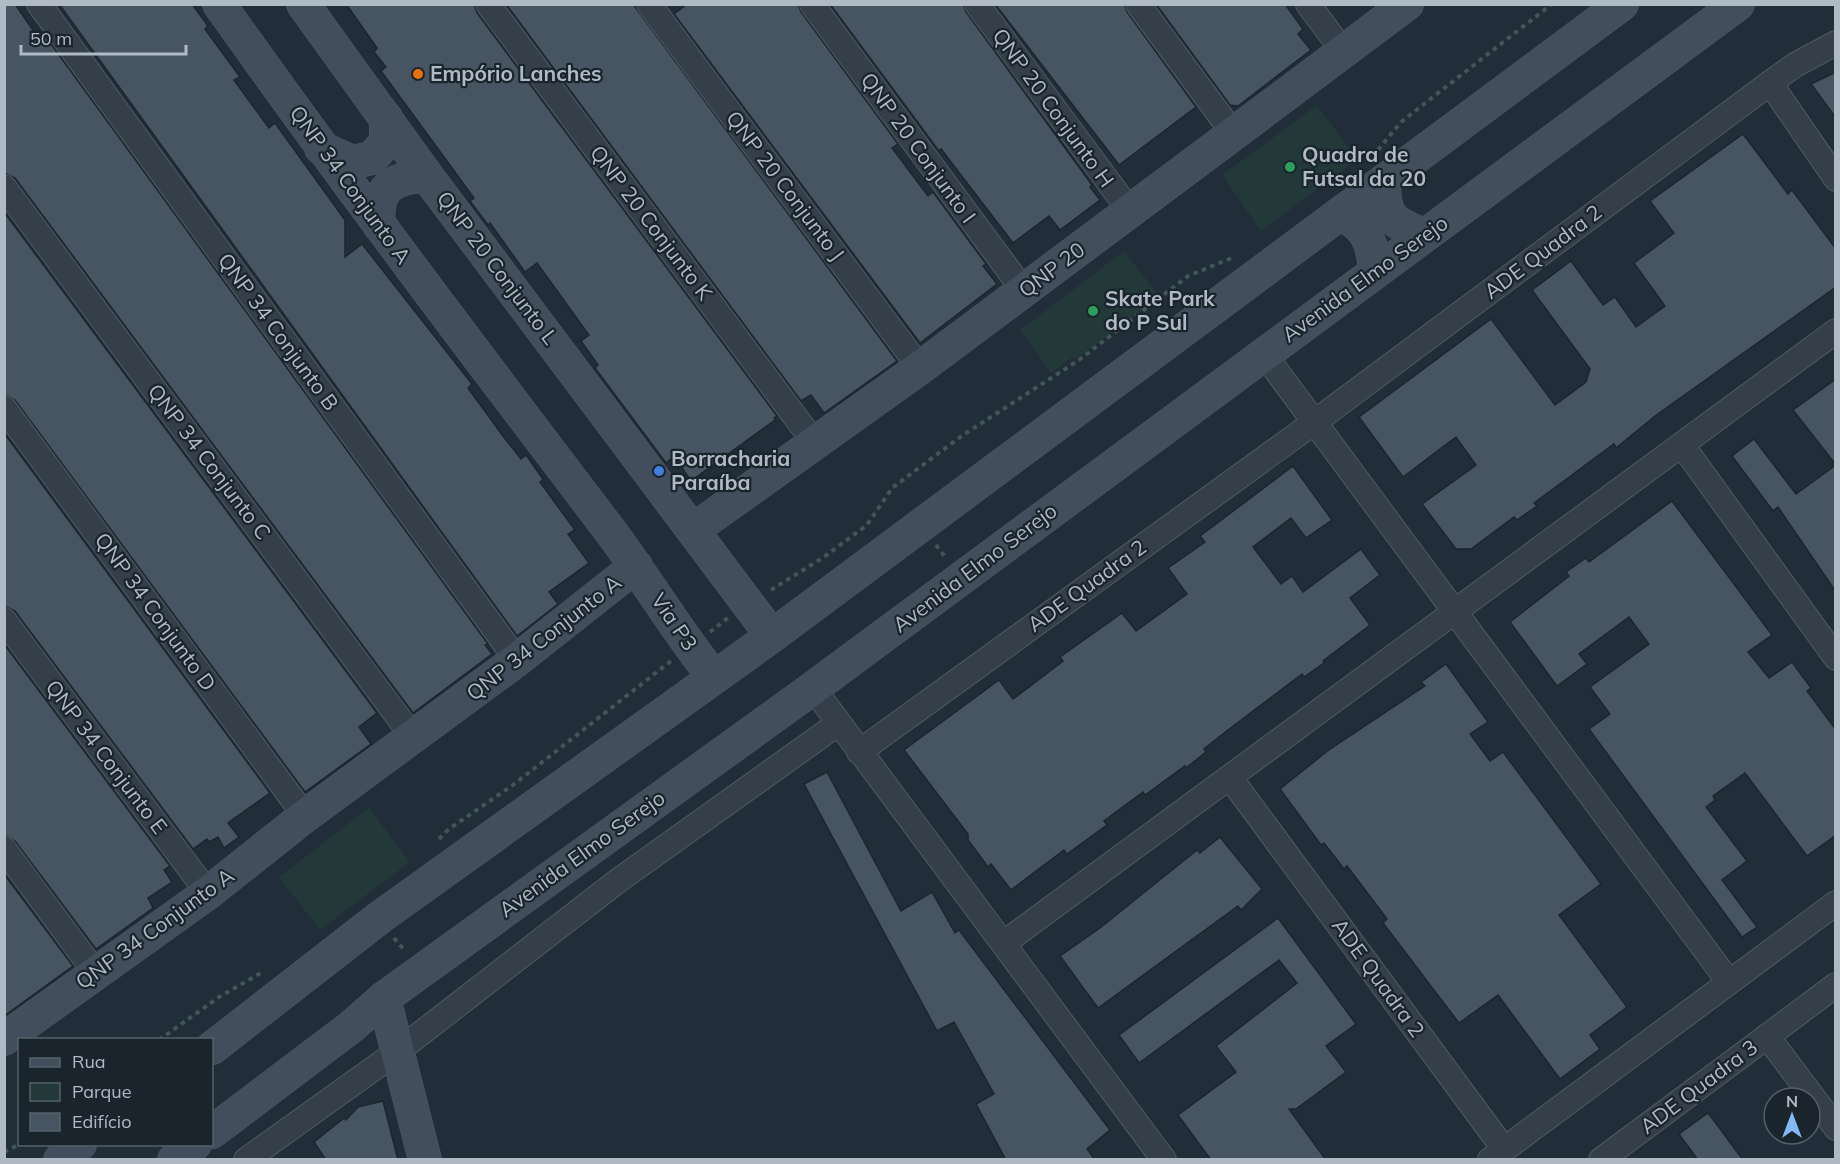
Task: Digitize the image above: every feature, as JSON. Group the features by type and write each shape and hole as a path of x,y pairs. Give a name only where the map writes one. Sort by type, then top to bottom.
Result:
{"main road":[{"name":"QNP 34 Conjunto A","path":"4,1039 208,893 305,816 517,660 636,566 321,148 219,4"},
{"name":"QNP 20 Conjunto L","path":"303,4 427,176 693,530"},
{"name":"QNP 20","path":"693,530 921,368 1407,4"},
{"path":"213,1047 379,918 771,636 1340,214 1380,167 1622,4"},
{"name":"Avenida Elmo Serejo","path":"213,1129 351,1027 384,998 813,688 1738,4"},
{"path":"321,148 353,162 372,158 386,142 386,118"},
{"path":"1380,167 1384,205 1399,225 1424,235"},
{"path":"379,225 377,206 382,193 397,181 427,176"},
{"path":"1340,214 1355,220 1367,234 1374,251 1375,272"},
{"path":"693,530 771,636"},
{"name":"Via P3","path":"636,566 688,645 713,676"},
{"path":"384,998 425,1160"},
{"path":"60,1160 78,1146"},
{"name":"Avenida Elmo Serejo","path":"173,1160 191,1146"}],"street":[{"name":"QNP 34 Conjunto B","path":"39,4 517,660"},
{"name":"QNP 20 Conjunto K","path":"488,4 814,442"},
{"name":"QNP 20 Conjunto J","path":"649,4 921,368"},
{"name":"QNP 20 Conjunto I","path":"812,4 1024,291"},
{"name":"QNP 20 Conjunto H","path":"977,4 1130,211"},
{"path":"1138,4 1233,133"},
{"path":"1308,4 1343,51"},
{"name":"ADE Quadra 2","path":"859,752 1316,421 1770,83 1795,65 1836,43"},
{"path":"1770,83 1836,179"},
{"name":"QNP 34 Conjunto C","path":"4,187 414,737"},
{"path":"1004,943 1231,779 1836,331"},
{"path":"1264,354 1316,421 1729,982"},
{"name":"QNP 34 Conjunto D","path":"4,408 305,816"},
{"path":"1682,446 1836,658"},
{"name":"QNP 34 Conjunto E","path":"4,620 208,893"},
{"path":"813,688 1164,1160"},
{"path":"246,1160 398,1051 619,880 839,723"},
{"name":"ADE Quadra 2","path":"1231,779 1497,1154 1836,903"},
{"path":"4,849 95,972"},
{"name":"ADE Quadra 3","path":"1601,1160 1836,985"},
{"name":"ADE Quadra 3","path":"1767,1036 1836,1128"}],"path":[{"path":"1380,167 1401,122 1552,4"},
{"path":"432,845 449,829 513,785 650,680 688,645 718,627 744,602 776,587 824,557 867,525 892,488 963,435 1079,360 1188,276 1238,255"},
{"path":"922,525 961,579"},
{"path":"379,918 421,972"},
{"path":"162,1038 219,997 268,968"},
{"path":"4,1152 18,1145"}],"green space":[{"name":"Quadra de Futsal da 20","path":"1317,105 1357,159 1261,231 1222,175"},
{"name":"Skate Park do P Sul","path":"1124,251 1160,297 1076,359 1073,357 1051,373 1020,330"},
{"path":"369,808 410,862 320,930 279,877"}],"building":[{"path":"4,4 15,4 37,36 43,33 488,644 485,645 492,654 413,713 15,178 4,173"},
{"path":"59,4 192,4 208,26 205,29 240,77 234,80 269,128 275,123 345,220 345,257 362,244 472,384 468,388 503,436 521,459 526,455 543,479 540,482 575,530 568,534 589,563 549,592 558,604 517,636"},
{"path":"346,4 474,4 477,13 777,416 775,420 691,481 674,456 666,463 595,368 598,365 581,341 589,335 537,263 525,272 490,223 488,225 470,201 474,198 381,71 386,67 374,52 377,48"},
{"path":"506,4 633,4 897,361 824,413 811,395 801,401"},
{"path":"687,4 798,4 801,12 898,144 892,148 928,196 933,192 986,264 983,266 997,284 920,343 674,14"},
{"path":"830,4 963,4 966,12 1092,185 1090,187 1100,200 1060,230 1049,216 1013,243 941,149 939,151"},
{"path":"995,4 1124,4 1127,12 1196,107 1119,165"},
{"path":"1156,4 1285,4 1303,29 1298,34 1311,50 1238,106 1230,105"},
{"path":"1836,72 1836,118 1811,84"},
{"path":"1743,134 1788,194 1792,190 1836,249 1836,287 1655,416 1616,448 1614,444 1534,503 1537,506 1517,520 1514,517 1471,549 1456,549 1422,504 1476,465 1456,437 1403,477 1359,417 1491,319 1555,405 1586,382 1590,369 1532,290 1571,261 1603,305 1615,297 1636,327 1665,306 1634,263 1674,233 1650,201"},
{"path":"4,212 377,713 359,727 371,744 305,792 15,400 4,394"},
{"path":"1836,379 1836,465 1793,410"},
{"path":"4,433 270,793 228,823 239,837 224,848 218,837 209,842 207,839 193,849 15,611 4,606"},
{"path":"1754,439 1796,494 1836,465 1836,592 1778,507 1773,511 1732,456"},
{"path":"1293,466 1332,520 1306,538 1291,518 1253,547 1281,584 1292,576 1303,592 1361,549 1380,575 1350,598 1370,625 1323,661 1324,663 1304,677 1302,674 1224,733 1186,768 1185,766 1145,795 1143,792 1104,821 1107,825 1067,854 1064,850 1011,890 991,864 988,867 968,840 968,834 904,750 999,680 1013,699 1063,661 1060,657 1122,613 1136,631 1187,594 1168,568 1205,542 1200,536"},
{"path":"1672,501 1772,635 1748,652 1769,678 1792,662 1811,688 1807,691 1836,730 1836,835 1807,856 1745,773 1713,796 1715,800 1706,807 1747,861 1722,880 1757,927 1742,937 1589,729 1610,714 1590,687 1649,644 1629,617 1579,654 1587,664 1557,686 1510,622 1569,576 1566,572 1586,558 1589,562"},
{"path":"4,644 170,866 164,870 172,882 148,898 153,908 96,949 15,841 4,835"},
{"path":"1446,664 1488,722 1470,734 1490,761 1503,752 1601,884 1559,915 1627,1007 1590,1035 1600,1049 1560,1079 1498,995 1459,1023 1383,923 1387,919 1347,866 1344,869 1324,843 1321,845 1280,789 1330,749 1425,686 1421,682"},
{"path":"827,772 901,911 932,892 955,933 959,930 1110,1130 1087,1149 1095,1160 1006,1160 976,1104 994,1094 954,1022 937,1031 804,784"},
{"path":"1220,837 1262,889 1241,910 1238,906 1098,1008 1060,956 1100,928 1197,850 1200,853"},
{"path":"4,874 73,966 4,1016"},
{"path":"1278,918 1356,1024 1326,1046 1346,1072 1296,1109 1289,1109 1326,1160 1211,1160 1178,1115 1236,1072 1216,1046 1297,983 1279,960 1139,1063 1119,1035"},
{"path":"383,1101 398,1160 326,1160 314,1142 344,1118 346,1120 358,1107"},
{"path":"1708,1113 1743,1160 1698,1160 1679,1134"}],"place":[{"name":"Empório Lanches","path":"418,74"},
{"name":"Quadra de Futsal da 20","path":"1290,167"},
{"name":"Skate Park do P Sul","path":"1093,311"},
{"name":"Borracharia Paraíba","path":"659,471"}]}
